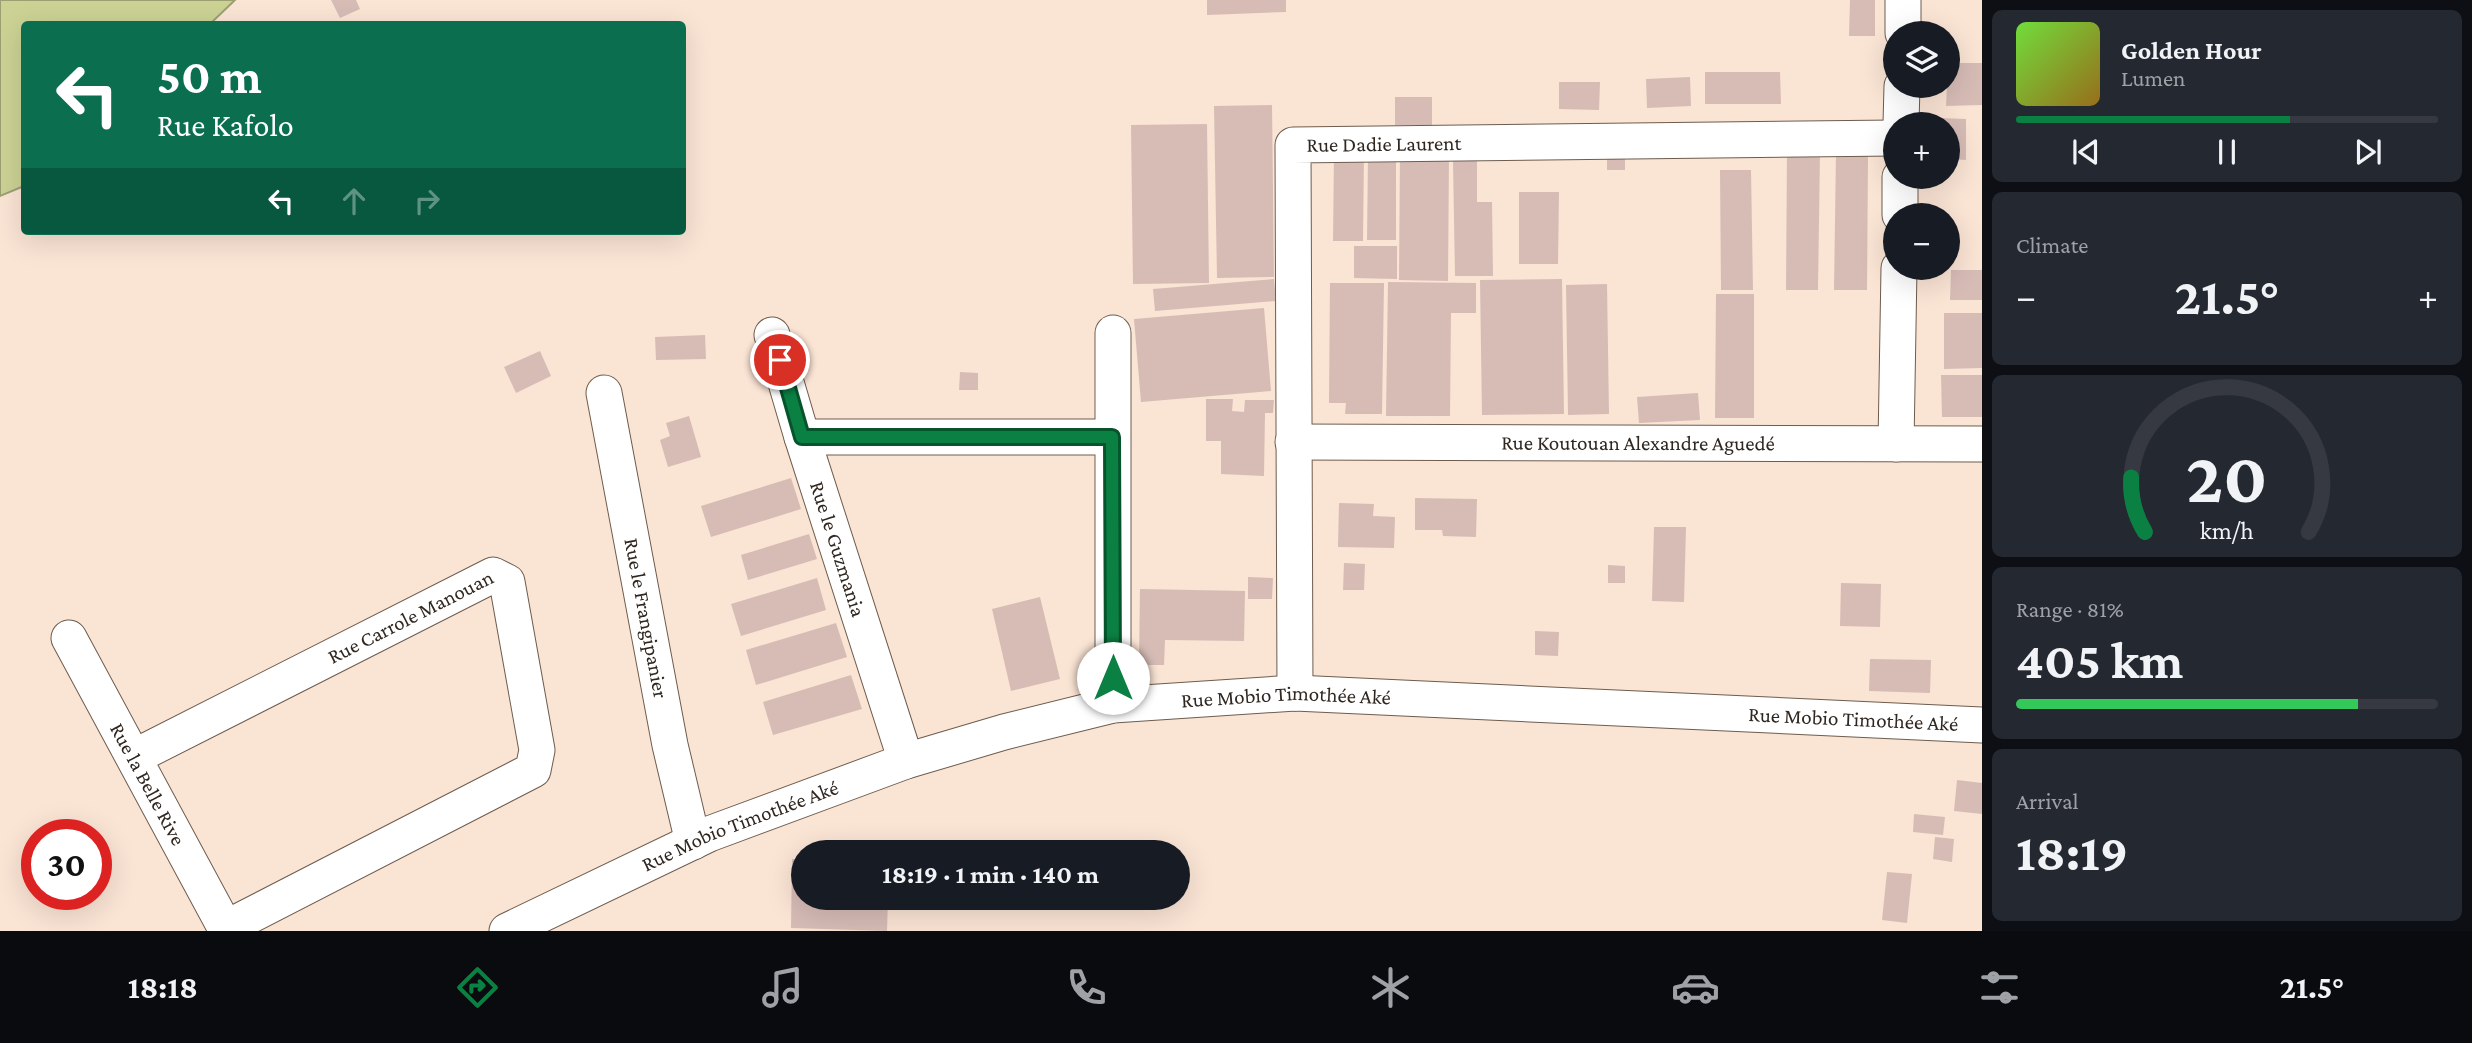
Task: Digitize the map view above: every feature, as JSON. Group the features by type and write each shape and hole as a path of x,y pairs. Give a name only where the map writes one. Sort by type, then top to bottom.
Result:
{"street":[{"path":"1903,0 1903,21"},
{"name":"Rue Dadie Laurent","path":"1295,693 1293,145 1883,138"},
{"path":"1896,444 1899,280"},
{"path":"1113,333 1113,705"},
{"name":"Rue le Guzmania","path":"772,335 906,761"},
{"name":"Rue le Frangipanier","path":"604,393 670,744 693,842"},
{"path":"802,437 1112,437"},
{"name":"Rue Koutouan Alexandre Aguedé","path":"1293,442 1982,444"},
{"name":"Rue Carrole Manouan","path":"134,757 493,575 507,582 537,750 533,770 226,929"},
{"name":"Rue la Belle Rive","path":"69,638 226,929"},
{"name":"Rue Mobio Timothée Aké","path":"507,931 709,834 906,761 1004,732 1113,705 1295,693 1982,725"}],"shaded area":[{"path":"0,0 235,0 213,21 21,21 21,187 0,196"}],"building":[{"path":"331,0 356,0 360,9 340,18"},
{"path":"1207,0 1286,0 1286,12 1207,15"},
{"path":"1850,0 1875,0 1875,36 1849,36"},
{"path":"1960,63 1982,63 1982,105 1946,106 1946,98 1960,98"},
{"path":"1705,72 1780,72 1781,104 1705,104"},
{"path":"1690,77 1691,106 1647,108 1646,79"},
{"path":"1559,82 1600,82 1599,110 1559,109"},
{"path":"1395,97 1432,97 1432,125 1395,125"},
{"path":"1272,105 1274,277 1217,278 1214,106"},
{"path":"1960,119 1966,119 1966,160 1960,160"},
{"path":"1207,124 1209,283 1133,284 1131,125"},
{"path":"1334,151 1364,151 1363,241 1333,241"},
{"path":"1787,151 1820,152 1818,290 1786,290"},
{"path":"1400,152 1449,153 1448,281 1399,280"},
{"path":"1607,152 1625,152 1625,170 1607,170"},
{"path":"1836,153 1868,154 1867,290 1834,290"},
{"path":"1368,154 1396,154 1396,240 1367,240"},
{"path":"1453,161 1477,161 1477,202 1492,202 1493,276 1455,276"},
{"path":"1720,170 1751,170 1753,290 1721,290"},
{"path":"1519,192 1559,192 1558,264 1519,264"},
{"path":"1354,246 1397,246 1397,279 1354,278"},
{"path":"1960,270 1982,270 1982,300 1950,300 1951,280 1960,280"},
{"path":"1274,279 1276,301 1155,311 1153,289"},
{"path":"1562,279 1564,414 1482,415 1480,280"},
{"path":"1388,282 1476,283 1476,313 1451,313 1450,416 1386,416"},
{"path":"1330,283 1384,283 1382,414 1345,414 1346,403 1329,403"},
{"path":"1607,284 1609,414 1568,415 1566,285"},
{"path":"1716,294 1754,294 1754,418 1715,418"},
{"path":"1264,308 1271,391 1141,402 1134,319"},
{"path":"1944,313 1982,313 1982,368 1944,369"},
{"path":"705,335 706,359 656,360 655,337"},
{"path":"540,351 551,376 516,393 504,367"},
{"path":"960,372 978,373 978,390 959,390"},
{"path":"1941,375 1982,375 1982,417 1942,417"},
{"path":"1698,393 1700,420 1639,423 1637,397"},
{"path":"1206,399 1233,399 1232,411 1244,412 1245,400 1274,400 1273,413 1265,413 1264,476 1221,474 1221,441 1206,441"},
{"path":"689,416 701,457 668,467 660,440 670,436 666,423"},
{"path":"791,478 801,509 711,537 701,506"},
{"path":"1415,498 1477,499 1476,537 1443,536 1442,530 1415,530"},
{"path":"1339,503 1374,504 1373,516 1395,517 1394,548 1338,547"},
{"path":"1654,527 1686,527 1684,602 1652,601"},
{"path":"809,534 817,559 748,580 741,555"},
{"path":"1344,563 1365,564 1364,590 1343,590"},
{"path":"1608,565 1625,566 1625,583 1608,583"},
{"path":"1248,577 1273,578 1272,599 1248,599"},
{"path":"817,578 826,610 741,636 731,604"},
{"path":"1841,583 1881,584 1880,627 1840,626"},
{"path":"1140,589 1245,591 1244,641 1165,640 1164,665 1139,665"},
{"path":"1040,597 1060,679 1011,691 992,609"},
{"path":"836,623 847,657 756,685 746,650"},
{"path":"1535,631 1559,632 1558,656 1535,655"},
{"path":"1870,659 1931,660 1930,693 1869,691"},
{"path":"851,675 862,709 773,735 763,702"},
{"path":"1957,780 1982,783 1982,814 1954,811"},
{"path":"1914,814 1945,817 1943,835 1913,832"},
{"path":"1935,837 1954,839 1952,862 1933,859"},
{"path":"1887,872 1912,874 1907,923 1882,920"},
{"path":"791,910 888,910 887,931 791,928"}],"route":[{"path":"780,360 802,437 1112,437 1113,678"}]}
